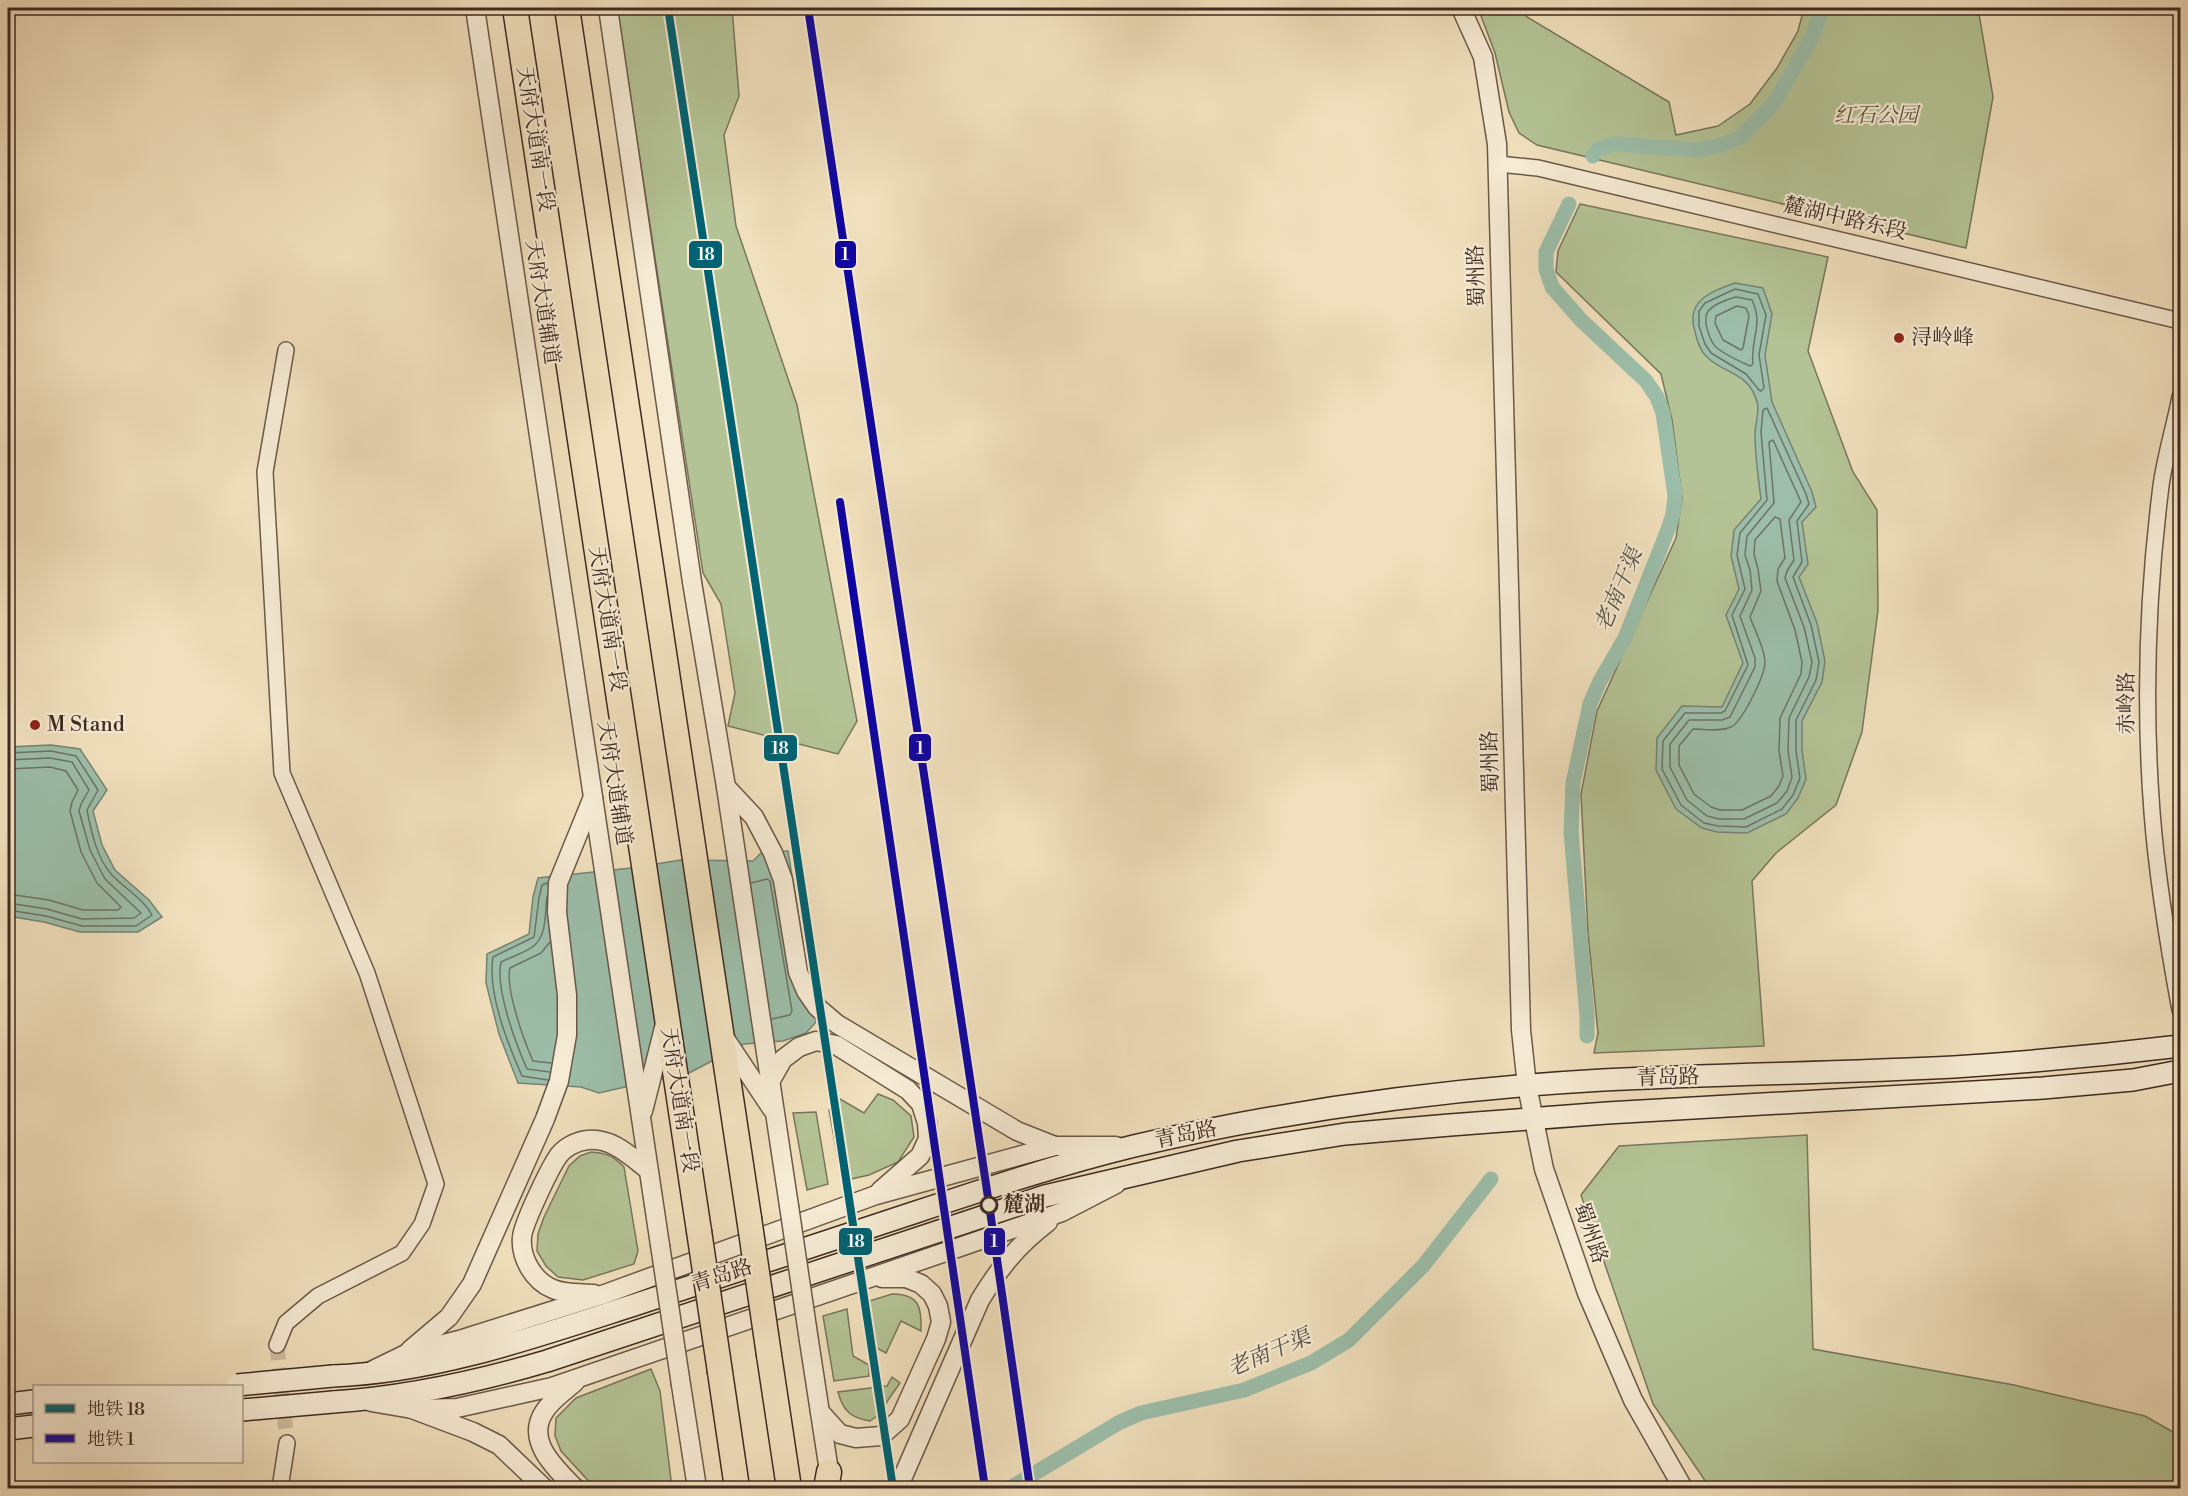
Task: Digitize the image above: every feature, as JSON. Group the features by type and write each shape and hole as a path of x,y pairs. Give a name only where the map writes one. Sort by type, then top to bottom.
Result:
{"highway":[{"name":"天府大道南一段","path":"515,8 737,1488"},
{"path":"567,8 721,1032 734,1064 749,1218 789,1488"}],"main road":[{"name":"青岛路","path":"240,1385 363,1375 449,1360 538,1336 1034,1173 1132,1146 1238,1125 1342,1108 1527,1086 1604,1080 1952,1067 2181,1046"},
{"name":"青岛路","path":"243,1410 418,1393 488,1378 547,1361 1045,1196 1239,1151 1345,1134 1534,1119 2021,1089 2133,1080 2181,1071"},
{"path":"8,1404 33,1401"},
{"path":"8,1429 33,1426"}],"street":[{"name":"天府大道辅道","path":"475,8 604,867 643,1091"},
{"path":"608,8 692,582 771,1080 829,1483"},
{"name":"蜀州路","path":"1461,8 1483,57 1497,144 1521,1030 1527,1086 1544,1170 1590,1303 1633,1400 1683,1488"},
{"name":"麓湖中路东段","path":"1498,165 1538,168 2181,321"},
{"path":"278,1345 286,1323 318,1296 402,1253 422,1224 436,1184 367,973 282,773 265,472 286,350"},
{"name":"赤岭路","path":"2181,397 2160,492 2149,617 2147,727 2152,813 2161,891 2181,1010"},
{"path":"726,787 754,817 773,853 783,880 798,972 806,991 817,1007 837,1024 866,1042 1017,1131 1055,1146"},
{"path":"406,1354 449,1317 472,1284 545,1119 559,1081 567,1035 567,995 557,912 558,883 593,796"},
{"path":"666,1020 643,1091 640,1123 697,1488"},
{"path":"771,1080 783,1059 799,1047 816,1041 836,1045 908,1090 921,1104 927,1124 928,1138 920,1156 876,1195"},
{"path":"734,1064 775,1113"},
{"path":"602,1294 552,1289 538,1278 528,1266 523,1251 522,1236 529,1216 557,1157 568,1146 585,1140 603,1140 621,1149 647,1169"},
{"path":"363,1375 406,1354 459,1340 602,1294 876,1195 1055,1146 1132,1146"},
{"path":"412,1409 457,1408 552,1387 1062,1212 1138,1173"},
{"path":"898,1488 985,1292 996,1274 1024,1240 1062,1212"},
{"path":"820,1412 840,1434 856,1438 881,1436 900,1419 936,1339 941,1322 938,1306 932,1294 921,1284 906,1278 872,1277"},
{"path":"575,1488 547,1458 541,1445 538,1428 544,1412 581,1377"},
{"path":"360,1400 412,1409 473,1432 499,1445 544,1488"},
{"path":"280,1488 287,1443"}],"green space":[{"path":"617,8 732,8 739,96 724,135 736,226 797,405 857,721 838,754 728,726 735,693 721,604 703,573"},
{"name":"红石公园","path":"1478,8 1519,8 1527,17 1669,102 1676,135 1718,126 1750,104 1777,68 1798,31 1804,8 1978,8 1993,97 1966,248 1537,145 1519,133 1509,112 1495,53"},
{"path":"1580,204 1828,257 1808,351 1853,472 1877,510 1878,610 1862,732 1836,805 1776,853 1752,881 1764,1046 1594,1053 1598,1033 1588,933 1581,794 1597,711 1676,538 1682,498 1672,420 1661,374 1556,272 1558,251"},
{"path":"878,1094 893,1100 911,1116 914,1137 898,1162 869,1175 842,1181 829,1110 840,1099 864,1113"},
{"path":"816,1112 828,1184 807,1190 793,1113"},
{"path":"1807,1135 1813,1349 2014,1385 2145,1416 2180,1436 2180,1488 1710,1488 1653,1404 1581,1195 1619,1146"},
{"path":"591,1152 609,1156 624,1167 638,1251 634,1264 583,1280 558,1277 546,1266 537,1251 538,1234 569,1166 580,1156"},
{"path":"892,1294 908,1296 917,1303 921,1315 921,1331 901,1321 886,1353 867,1343 860,1304"},
{"path":"847,1309 853,1356 869,1365 869,1376 834,1381 823,1316"},
{"path":"651,1369 660,1391 672,1488 595,1488 561,1451 555,1436 556,1418 576,1398"},
{"path":"892,1377 900,1383 877,1416 870,1421 853,1416 845,1409 838,1392 887,1386"}],"water":[{"path":"1735,283 1763,288 1772,314 1765,355 1772,402 1812,492 1816,507 1802,522 1808,564 1799,577 1817,623 1825,661 1822,682 1802,721 1802,750 1806,779 1798,798 1786,814 1747,833 1717,832 1702,828 1676,809 1656,770 1657,738 1682,706 1722,707 1743,663 1726,615 1739,589 1731,556 1734,530 1761,499 1755,442 1758,406 1753,392 1742,379 1714,363 1705,355 1698,342 1693,321 1697,305 1702,299"},
{"path":"51,745 80,749 107,790 93,811 102,845 115,870 149,900 162,917 138,932 80,932 44,922 8,916 8,747"},
{"path":"788,851 816,1022 806,1033 783,1041 744,1044 691,1072 599,1093 581,1087 518,1083 499,1034 486,983 487,954 529,934 533,897 538,878 681,860 753,861 761,853"}],"waterway":[{"name":"老南干渠","path":"1593,156 1598,149 1615,144 1696,150 1718,146 1740,138 1774,103 1811,39 1823,8"},
{"name":"老南干渠","path":"1569,204 1546,252 1546,269 1552,287 1581,320 1646,381 1657,397 1663,413 1675,496 1669,527 1625,638 1600,681 1590,704 1573,783 1571,832 1587,1036"},
{"name":"老南干渠","path":"1010,1488 1120,1422 1141,1413 1244,1390 1311,1363 1349,1340 1423,1266 1491,1179"}],"tunnel":[{"path":"277,1345 287,1443"}],"metro line":[{"name":"18","path":"668,8 893,1488"},
{"name":"1","path":"808,8 1030,1488"},
{"name":"1","path":"840,502 985,1488"}],"place":[{"name":"浔岭峰","path":"1899,338"},
{"name":"M Stand","path":"35,725"},
{"name":"麓湖","path":"989,1205"}]}
